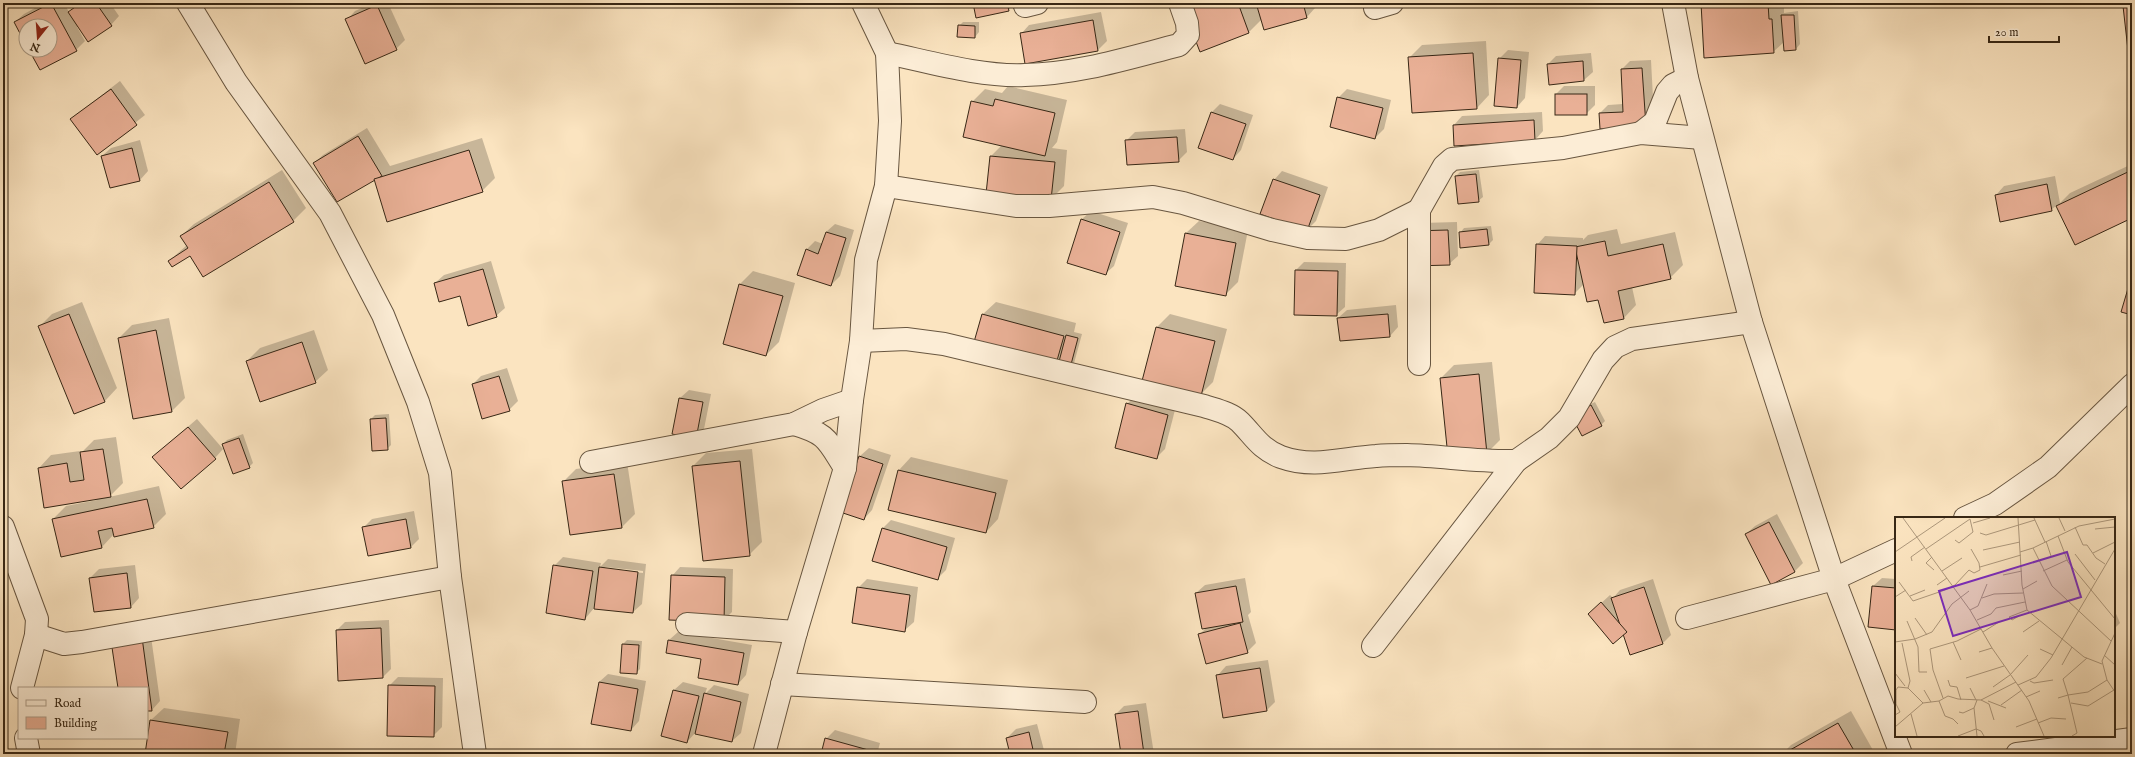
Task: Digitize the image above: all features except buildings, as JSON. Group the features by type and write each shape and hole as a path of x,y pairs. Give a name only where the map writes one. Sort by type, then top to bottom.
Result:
{"street":[{"path":"188,3 236,82 330,213 383,316 418,402 440,473 450,577 475,754"},
{"path":"764,754 796,632 845,468 852,400 861,341 866,260 886,186 890,121 887,52 863,3"},
{"path":"887,52 978,71 1023,75 1072,72 1179,45 1188,35 1187,23 1180,3"},
{"path":"1673,3 1687,78 1751,322 1834,579 1901,754"},
{"path":"1641,133 1655,122 1667,92 1673,85 1687,78"},
{"path":"1419,364 1419,210 1444,166 1452,159 1563,148 1641,133 1702,138"},
{"path":"886,186 1016,206 1049,206 1153,197 1183,203 1272,230 1308,238 1346,239 1379,230 1419,210"},
{"path":"1373,646 1516,461 1549,438 1569,418 1603,360 1615,347 1632,339 1751,322"},
{"path":"861,341 906,339 944,344 1204,406 1226,413 1239,421 1262,447 1281,457 1304,462 1328,463 1376,456 1408,455 1487,461 1516,461"},
{"path":"1967,517 1995,504 2048,467 2132,385"},
{"path":"591,462 794,424 823,410 852,400"},
{"path":"794,424 814,430 824,436 845,468"},
{"path":"3,526 37,619 36,635 22,687"},
{"path":"1687,618 1834,579 1895,550"},
{"path":"36,635 64,644 82,642 450,577"},
{"path":"687,624 796,632"},
{"path":"782,684 1085,702"},
{"path":"26,739 29,754"},
{"path":"2017,754 2132,739"}]}
